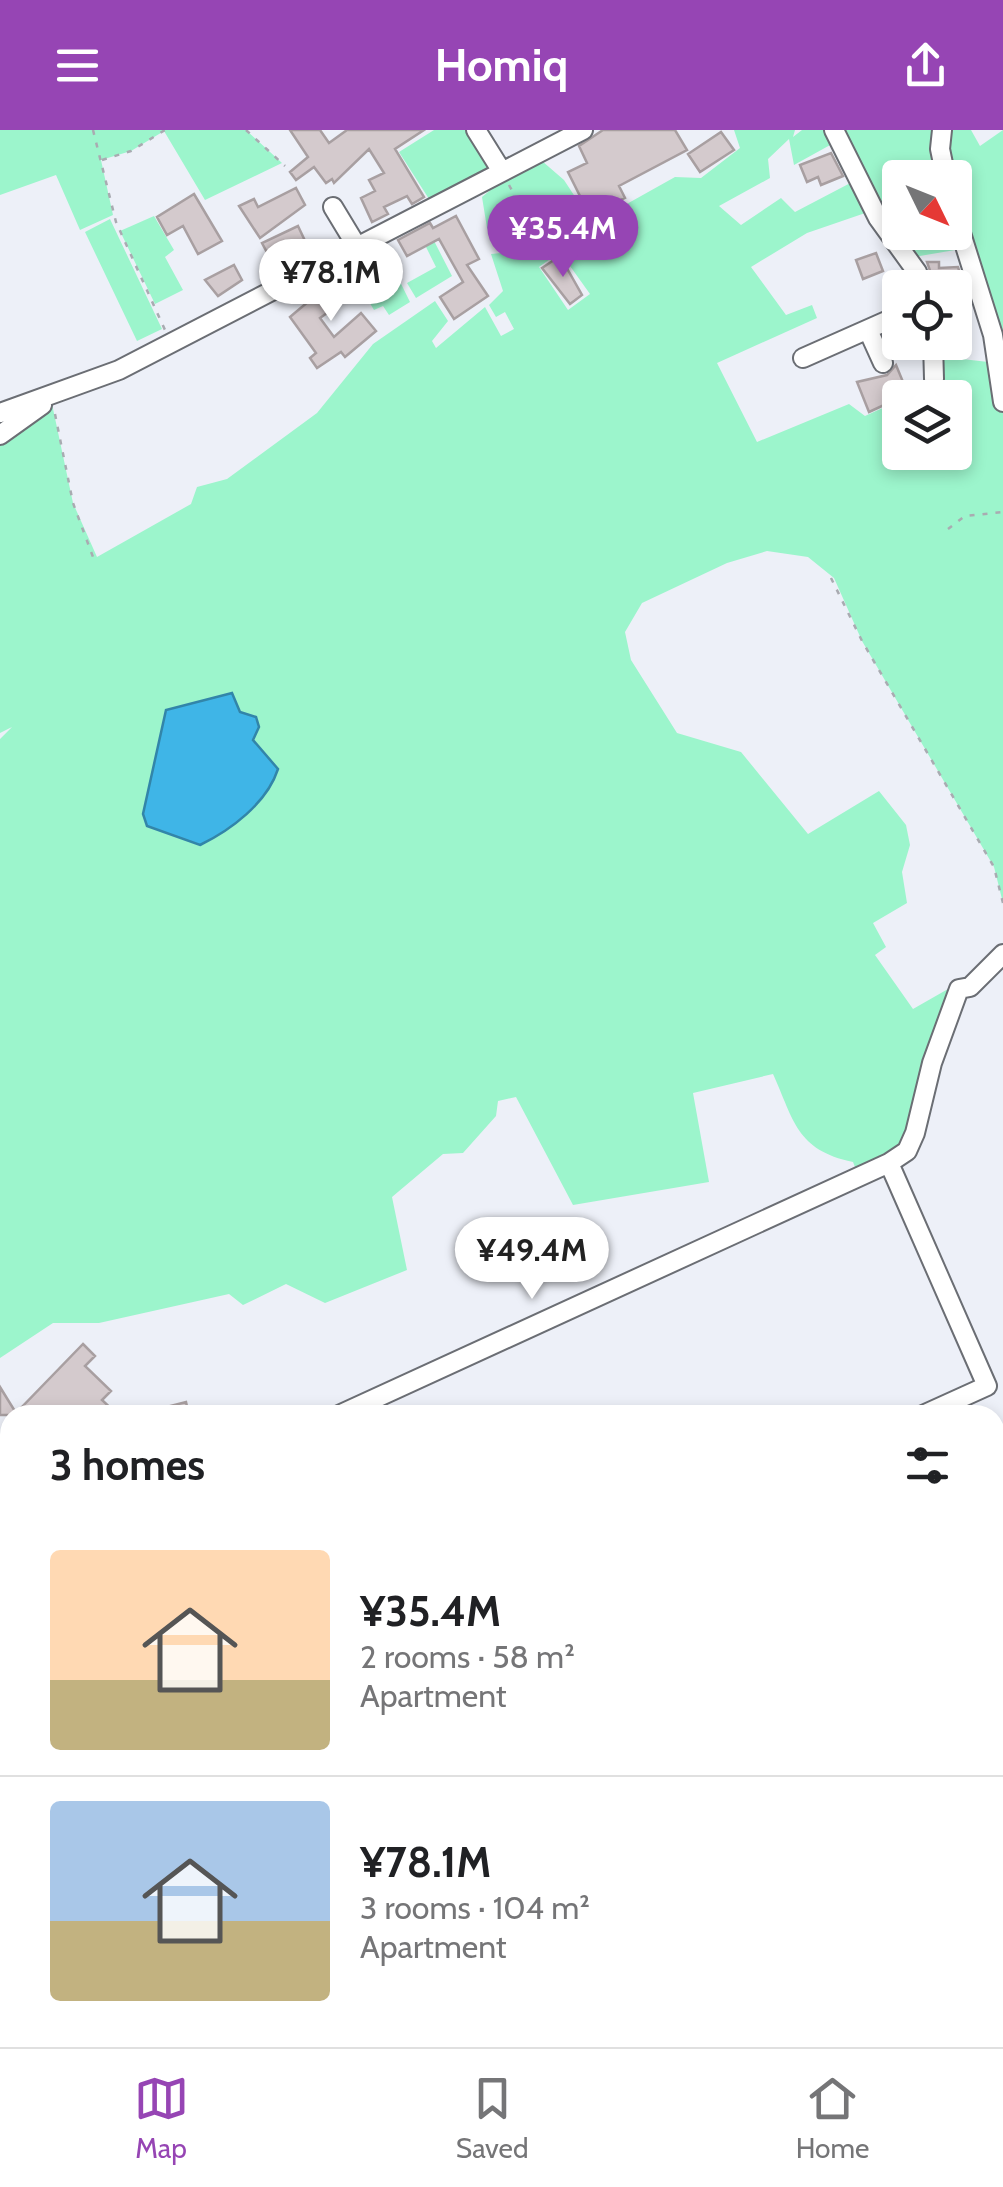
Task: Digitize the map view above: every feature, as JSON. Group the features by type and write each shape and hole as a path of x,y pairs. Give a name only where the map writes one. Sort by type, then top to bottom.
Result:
{"street":[{"path":"476,130 501,170"},
{"path":"0,414 119,370 583,130"},
{"path":"834,130 878,218 916,270"},
{"path":"942,130 942,160"},
{"path":"333,207 356,245"},
{"path":"967,250 990,321 1003,402"},
{"path":"803,358 882,323"},
{"path":"868,330 883,363"},
{"path":"933,360 934,379"},
{"path":"0,435 50,398"},
{"path":"362,1405 889,1163 906,1151 915,1132 932,1063 959,989 970,987 1003,954"},
{"path":"889,1163 986,1386 945,1405"}],"path":[{"path":"93,130 116,222 169,341"},
{"path":"100,160 131,150 165,130"},
{"path":"246,130 285,166"},
{"path":"501,170 549,258"},
{"path":"50,398 73,503 94,558"},
{"path":"948,528 965,516 1003,512"},
{"path":"832,578 862,641 994,867 1003,903"}],"green space":[{"path":"0,130 246,130 282,163 205,200 164,131 131,151 101,160 113,215 80,230 56,175 0,195"},
{"path":"434,130 470,130 491,166 429,199 399,152"},
{"path":"734,130 795,130 793,137 802,130 825,130 832,144 794,165 789,139 768,159 770,178 719,206 741,225 781,198 795,212 858,179 834,130 971,130 980,146 1003,130 1003,903 994,867 862,641 834,578 808,557 767,551 727,563 642,603 625,632 631,660 677,733 741,752 808,834 879,791 906,825 910,845 902,872 907,903 873,923 886,947 875,955 913,1009 955,985 907,1151 859,1177 853,1162 819,1150 799,1131 773,1074 693,1093 709,1182 573,1205 516,1097 498,1101 496,1116 463,1153 443,1154 392,1197 407,1270 325,1303 286,1284 243,1305 229,1294 99,1323 53,1323 0,1358 0,739 12,727 0,733 0,419 27,418 52,404 73,503 97,557 191,504 197,487 227,479 317,413 373,344 435,301 448,321 432,341 436,348 485,307 501,336 514,329 505,312 496,317 489,305 503,291 491,254 501,253 487,228 482,197 511,173 542,161 564,180 589,218 616,210 675,177 701,178 740,148","holes":["560,252 590,294 568,310 539,267","240,712 253,740 278,769 266,794 235,824 200,845 147,826"]},
{"path":"154,216 174,250 165,257 183,290 155,304 120,231"},
{"path":"110,219 162,329 137,341 85,232"},
{"path":"431,235 452,276 416,298 407,283 436,267 422,239"},
{"path":"379,239 410,302 389,315 383,306 374,310 343,258"},
{"path":"902,250 955,250 908,258"}],"water":[{"path":"232,693 240,712 256,717 259,727 253,740 278,769 266,793 224,832 200,845 147,826 143,814 166,710"}],"building":[{"path":"290,130 320,130 329,143 347,130 424,130 395,149 424,197 412,204 407,196 384,207 388,214 372,222 361,198 375,191 369,180 384,173 369,149 334,183 332,179 326,183 314,167 296,180 290,172 308,157"},
{"path":"603,130 675,130 687,150 619,186 625,198 589,214 568,172 587,163 579,146"},
{"path":"721,132 734,150 700,172 688,154"},
{"path":"831,153 843,176 821,185 818,177 807,182 800,165"},
{"path":"296,188 305,205 260,238 239,206 254,199 258,207"},
{"path":"194,194 222,241 198,254 183,226 167,235 157,217"},
{"path":"456,216 479,259 467,265 488,296 454,319 440,297 463,282 439,239 407,256 398,240 430,223 433,228"},
{"path":"298,226 306,243 271,260 262,243"},
{"path":"876,253 883,270 863,279 856,260"},
{"path":"560,256 582,295 570,304 542,268"},
{"path":"927,262 959,270 930,270"},
{"path":"234,265 242,280 218,296 205,280"},
{"path":"341,274 355,293 320,318 334,337 361,313 376,331 345,357 341,352 317,368 310,358 316,353 290,317"},
{"path":"896,365 902,380 882,380 882,406 869,412 857,382 887,375"},
{"path":"83,1344 95,1356 85,1366 111,1391 102,1400 107,1405 24,1405"},
{"path":"0,1387 11,1405 0,1405"}]}
